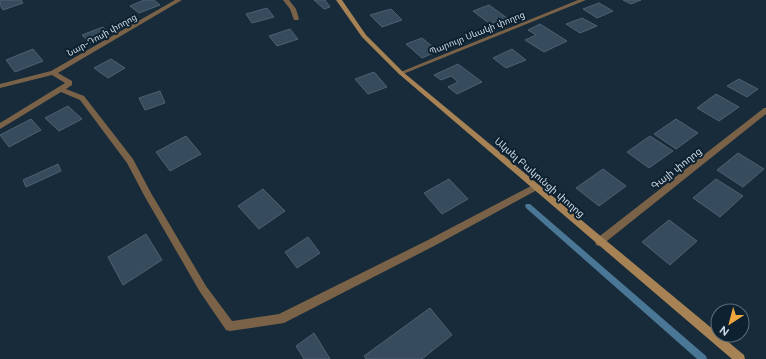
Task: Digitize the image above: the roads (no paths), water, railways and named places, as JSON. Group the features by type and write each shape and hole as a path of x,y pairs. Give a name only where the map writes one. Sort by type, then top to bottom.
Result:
{"main road":[{"name":"Ակսել Բակունցի փողոց","path":"339,0 364,36 401,73 599,242 740,359"}],"street":[{"name":"Նար-Դոսի փողոց","path":"0,86 53,73 179,0"},
{"path":"286,0 296,19"},
{"name":"Պարույր Սևակի փողոց","path":"401,73 583,0"},
{"path":"0,126 70,83 53,73"},
{"path":"61,89 82,98 130,161 148,195 203,289 230,326 280,319 431,243 536,187"},
{"name":"Գայի փողոց","path":"599,242 766,110"}],"waterway":[{"path":"528,206 703,359"}]}
